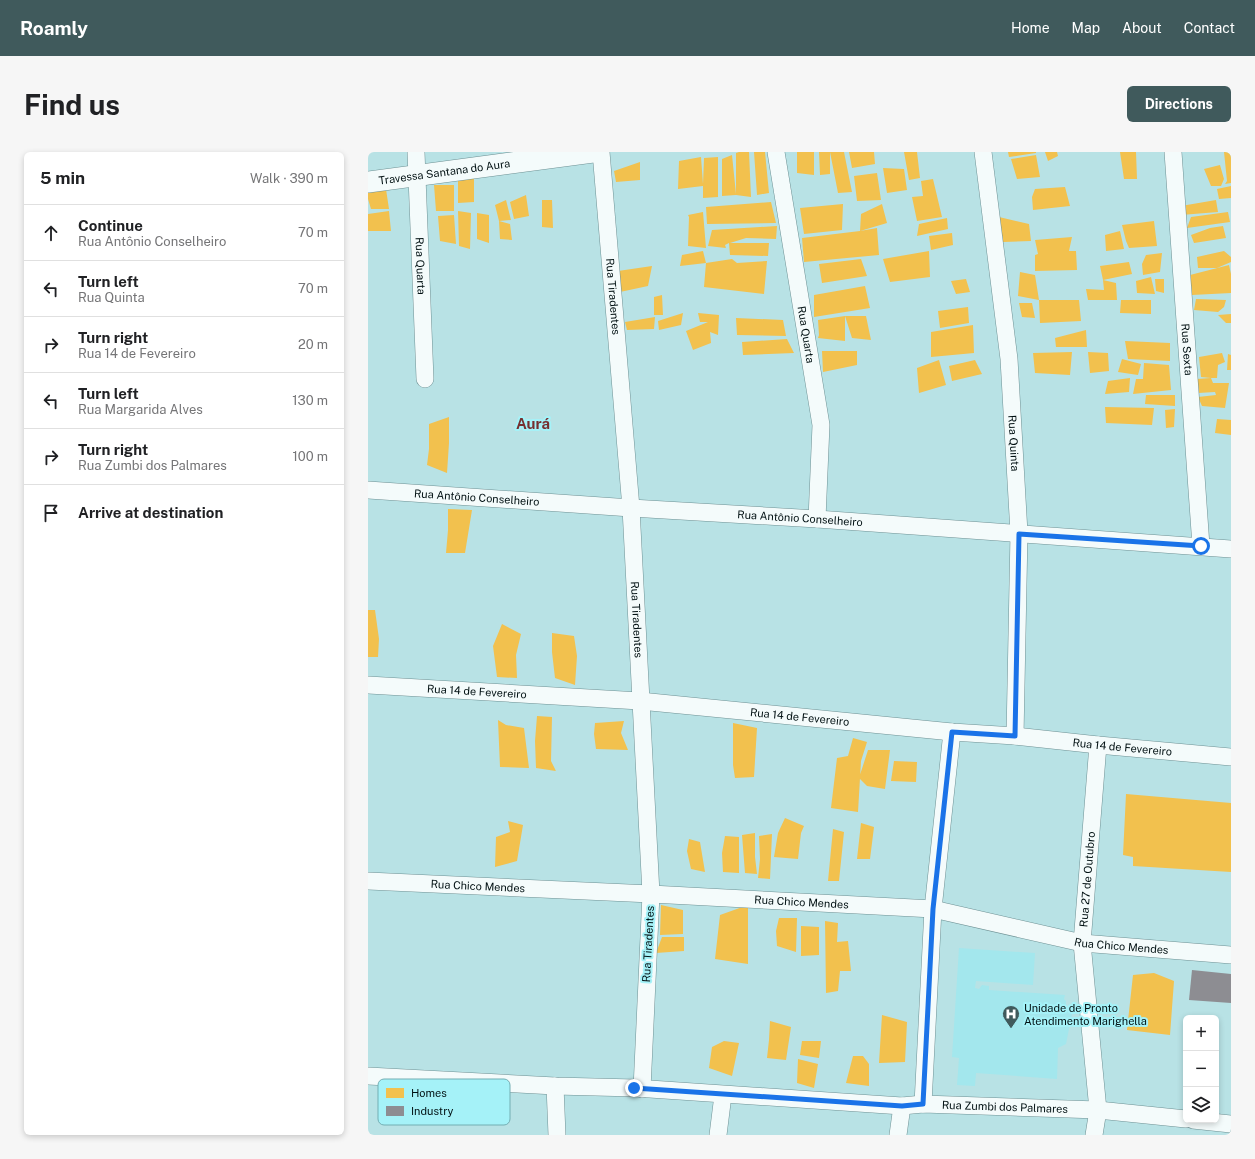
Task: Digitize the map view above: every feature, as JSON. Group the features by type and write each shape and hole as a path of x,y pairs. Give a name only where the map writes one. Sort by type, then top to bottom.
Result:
{"street":[{"name":"Rua Quarta","path":"416,152 425,379"},
{"name":"Travessa Santana do Aura","path":"368,182 593,152"},
{"name":"Rua Tiradentes","path":"601,152 631,508 651,894 642,1089"},
{"name":"Rua Quarta","path":"776,152 820,425 817,519"},
{"name":"Rua Quinta","path":"983,152 1009,359 1019,534 1015,736"},
{"name":"Rua Sexta","path":"1173,152 1201,546"},
{"name":"Rua Antônio Conselheiro","path":"368,490 817,519 1231,549"},
{"name":"Rua 14 de Fevereiro","path":"368,685 640,701 952,732 1015,736 1231,757"},
{"path":"923,1104 933,909 952,732"},
{"name":"Rua 27 de Outubro","path":"1094,1135 1098,1110 1082,943 1098,745"},
{"name":"Rua Chico Mendes","path":"368,881 933,909 1082,943 1231,955"},
{"name":"Rua Zumbi dos Palmares","path":"368,1076 424,1079"},
{"name":"Rua Zumbi dos Palmares","path":"510,1084 642,1089 902,1106 923,1104 1098,1110 1183,1119"},
{"path":"555,1086 557,1135"},
{"path":"718,1135 723,1095"},
{"path":"898,1135 902,1106"},
{"path":"1219,1123 1231,1124"}],"shaded area":[{"name":"Unidade de Pronto Atendimento Marighella","path":"959,948 1035,953 1033,985 976,981 975,988 979,989 982,985 989,986 989,990 1065,995 1064,999 1066,1001 1066,1010 1072,1014 1066,1044 1058,1048 1057,1079 976,1073 975,1086 957,1085 959,1058 952,1057"}],"building: Homes":[{"path":"749,152 751,197 736,195 722,196 722,159 732,155 736,194 736,153"},
{"path":"754,152 765,152 769,193 757,195"},
{"path":"797,152 814,152 814,175 797,173"},
{"path":"819,152 830,152 830,174 820,175"},
{"path":"830,152 844,152 852,192 838,193"},
{"path":"849,152 874,152 875,164 852,168"},
{"path":"904,152 917,152 920,178 909,180"},
{"path":"1008,152 1036,152 1036,153 1009,157"},
{"path":"1045,152 1057,152 1058,156 1048,161"},
{"path":"1120,152 1136,152 1137,179 1124,179"},
{"path":"1224,152 1231,152 1231,183 1225,184 1227,181"},
{"path":"1036,155 1040,177 1017,179 1011,159"},
{"path":"701,157 703,184 704,158 718,157 718,197 703,198 703,186 678,189 679,161"},
{"path":"640,162 640,180 616,182 614,171"},
{"path":"1220,165 1224,179 1221,186 1211,186 1204,169"},
{"path":"883,168 904,169 907,190 887,193"},
{"path":"877,173 881,200 857,201 854,176"},
{"path":"474,176 474,202 458,203 458,180"},
{"path":"933,179 942,217 917,221 912,197 923,196 921,181"},
{"path":"434,185 454,185 454,211 436,211"},
{"path":"1231,186 1231,198 1219,199 1217,189"},
{"path":"1065,187 1070,206 1033,210 1032,197 1035,189"},
{"path":"386,189 389,209 371,209 368,199 368,190"},
{"path":"526,195 529,216 514,219 510,202"},
{"path":"506,200 511,220 499,221 495,205"},
{"path":"542,200 552,200 553,228 542,227"},
{"path":"1216,200 1218,212 1181,215 1181,206"},
{"path":"771,202 776,223 707,224 706,207"},
{"path":"843,204 842,230 804,234 800,208"},
{"path":"882,204 887,223 860,231 861,214"},
{"path":"389,211 391,231 368,231 368,214"},
{"path":"458,211 471,213 470,249 459,246"},
{"path":"703,212 706,248 688,246 688,215"},
{"path":"1228,212 1230,222 1187,228 1191,217"},
{"path":"477,213 489,215 489,243 477,239"},
{"path":"454,215 456,244 440,241 438,216"},
{"path":"999,217 1029,224 1031,241 1003,242"},
{"path":"947,218 948,229 917,236 919,224"},
{"path":"499,221 510,224 512,240 500,239"},
{"path":"1154,221 1157,246 1129,248 1122,225"},
{"path":"777,226 776,239 746,238 730,243 769,243 768,256 730,255 729,243 725,245 726,248 708,246 712,230"},
{"path":"1223,226 1226,238 1194,243 1191,235 1210,228"},
{"path":"877,228 879,255 804,262 802,238"},
{"path":"1120,231 1124,249 1106,251 1105,235"},
{"path":"952,233 953,245 931,250 929,236"},
{"path":"1072,237 1069,251 1076,251 1077,270 1035,271 1035,255 1038,254 1035,240"},
{"path":"703,251 706,263 680,266 682,255"},
{"path":"929,251 930,277 890,282 883,259"},
{"path":"1224,251 1231,257 1231,262 1217,268 1198,268 1197,257"},
{"path":"1162,253 1160,272 1143,275 1142,264 1146,255"},
{"path":"732,259 737,263 767,261 764,294 704,287 706,263"},
{"path":"861,259 867,276 822,283 819,264"},
{"path":"1129,262 1132,274 1103,280 1100,266"},
{"path":"1229,265 1231,274 1231,293 1192,295 1190,275"},
{"path":"652,266 648,286 620,292 618,271"},
{"path":"1020,272 1035,275 1039,300 1018,296"},
{"path":"1151,277 1155,294 1137,293 1136,281"},
{"path":"966,279 970,292 956,294 951,281"},
{"path":"1155,279 1164,279 1164,293 1156,291"},
{"path":"1103,280 1116,283 1117,300 1088,300 1086,289 1104,290"},
{"path":"865,286 870,308 814,317 814,295"},
{"path":"662,295 663,315 654,315 654,297"},
{"path":"1196,299 1226,300 1224,307 1218,312 1194,310"},
{"path":"1039,300 1079,300 1081,321 1040,323"},
{"path":"1121,300 1151,300 1151,314 1120,313"},
{"path":"1019,303 1032,303 1035,318 1022,317"},
{"path":"968,307 969,323 940,328 938,311"},
{"path":"683,313 681,325 659,330 658,321"},
{"path":"698,313 719,315 718,335 710,332 711,343 693,350 686,331 708,322 700,322"},
{"path":"1231,314 1231,323 1226,323 1218,315"},
{"path":"845,316 866,316 871,340 852,338"},
{"path":"845,316 845,341 818,338 818,320"},
{"path":"655,317 654,329 627,330 625,322"},
{"path":"736,318 783,320 786,336 737,335"},
{"path":"973,325 974,353 931,357 931,332"},
{"path":"1086,330 1087,347 1056,347 1055,338"},
{"path":"787,339 794,353 743,355 742,342"},
{"path":"1125,341 1170,343 1170,361 1128,359"},
{"path":"822,351 857,351 857,365 823,372"},
{"path":"1072,352 1070,375 1035,373 1033,353"},
{"path":"1088,352 1108,353 1109,371 1090,373"},
{"path":"1222,353 1225,362 1218,365 1217,378 1201,377 1199,357"},
{"path":"1228,354 1231,355 1231,370 1227,370"},
{"path":"1122,359 1141,364 1138,375 1118,372"},
{"path":"939,360 946,385 919,393 917,368"},
{"path":"975,360 982,374 952,381 949,366"},
{"path":"1144,363 1169,365 1171,390 1133,394 1136,379 1143,379"},
{"path":"1130,378 1129,392 1105,394 1108,381"},
{"path":"1211,378 1213,383 1229,383 1225,408 1202,406 1198,397 1216,395 1215,392 1198,393 1197,379"},
{"path":"1146,395 1175,395 1175,406 1145,404"},
{"path":"1105,407 1154,408 1152,425 1106,423"},
{"path":"1175,409 1174,427 1166,428 1165,410"},
{"path":"449,417 447,473 427,465 429,449 429,424"},
{"path":"1217,419 1231,420 1231,435 1215,433"},
{"path":"448,509 472,510 465,553 446,553"},
{"path":"368,610 375,610 379,639 378,657 368,657"},
{"path":"502,624 521,634 516,655 517,678 497,677 493,646"},
{"path":"552,633 574,636 577,656 575,685 555,678 552,652"},
{"path":"537,716 552,717 551,761 556,771 536,768 535,741"},
{"path":"498,720 506,725 524,728 529,768 500,767"},
{"path":"624,721 621,733 628,750 596,749 594,734 595,723"},
{"path":"733,723 757,728 754,777 735,778 733,765"},
{"path":"853,738 867,742 861,761 858,812 831,808 837,758 848,756"},
{"path":"868,750 890,750 885,789 867,786 859,778"},
{"path":"894,761 917,762 916,782 891,781"},
{"path":"1126,794 1231,803 1231,872 1133,866 1133,857 1123,855"},
{"path":"785,818 804,826 801,833 798,859 774,857 778,833"},
{"path":"508,821 523,825 517,861 495,867 496,837 510,832"},
{"path":"861,823 874,827 870,859 857,859"},
{"path":"833,829 844,832 839,881 828,881"},
{"path":"755,833 757,874 745,873 742,835"},
{"path":"772,834 770,879 758,878 760,859 759,836"},
{"path":"725,836 739,837 739,873 723,872 722,853"},
{"path":"689,839 700,842 705,872 691,869 687,851"},
{"path":"661,905 683,910 683,934 660,935"},
{"path":"748,905 748,964 715,959 720,915"},
{"path":"779,918 797,918 796,952 777,946 776,931"},
{"path":"825,921 838,923 837,942 848,941 851,971 840,971 838,991 826,993"},
{"path":"801,926 819,927 819,955 801,956"},
{"path":"662,937 684,937 684,951 656,953"},
{"path":"1154,973 1174,981 1170,1035 1127,1030 1133,975"},
{"path":"882,1015 907,1022 905,1062 879,1063"},
{"path":"770,1021 791,1027 786,1060 767,1058"},
{"path":"724,1041 739,1043 732,1076 709,1068 712,1047"},
{"path":"802,1041 821,1041 819,1058 800,1055"},
{"path":"853,1056 863,1056 869,1064 869,1086 846,1083"},
{"path":"798,1059 818,1064 814,1088 797,1083"}],"building: Industry":[{"path":"1192,970 1231,974 1231,1003 1189,1000"}],"place":[{"name":"Unidade de Pronto Atendimento Marighella","path":"1011,1029"}],"district":[{"name":"Aurá","path":"533,424"}],"route":[{"path":"634,1088 902,1106 923,1104 933,909 952,732 1015,736 1019,534 1201,546"}]}
